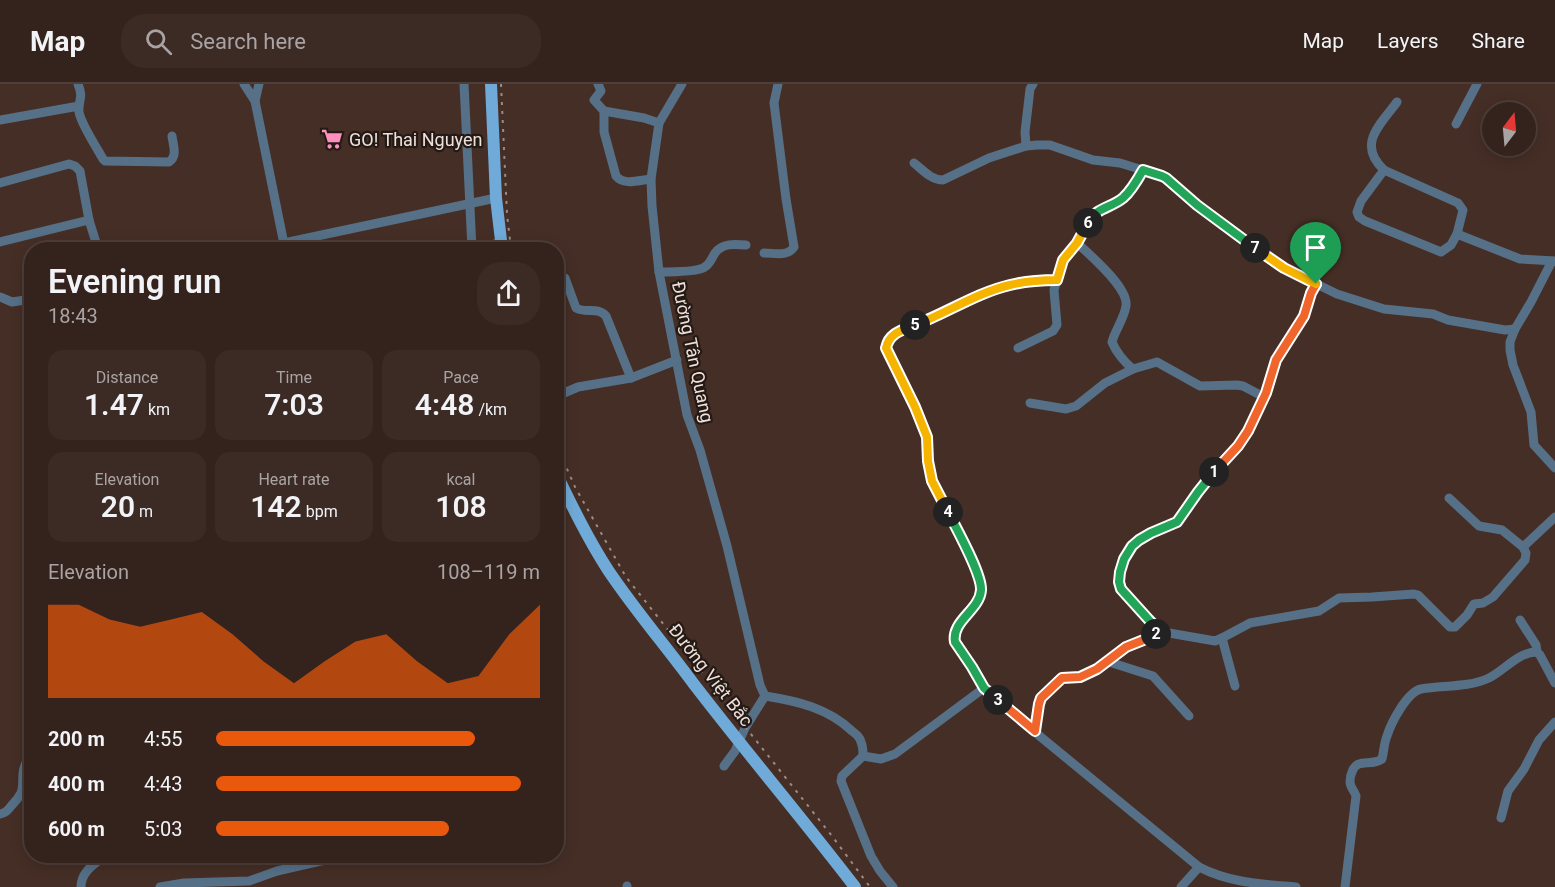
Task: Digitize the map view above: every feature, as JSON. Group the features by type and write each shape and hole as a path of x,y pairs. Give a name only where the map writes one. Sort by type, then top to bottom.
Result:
{"main road":[{"path":"491,84 496,198 502,242"},
{"name":"Đường Việt Bắc","path":"564,489 583,527 631,602 855,887"}],"street":[{"path":"78,84 82,93 79,106 80,117 105,161 169,162 175,156 172,136"},
{"path":"244,84 255,101 284,242"},
{"path":"255,101 259,84"},
{"path":"464,84 473,242"},
{"path":"598,84 601,91 594,100 604,111 659,123"},
{"name":"Đường Tân Quang","path":"682,84 659,123 651,179 659,272 687,415 700,450 727,546 760,685 765,696"},
{"path":"764,253 788,253 794,247 774,104 778,84"},
{"path":"1026,146 1025,132 1030,89 1033,84"},
{"path":"1456,124 1478,84"},
{"path":"1384,170 1361,201 1357,212 1359,217 1441,252 1451,245 1457,234 1463,210 1458,203 1384,170 1377,164 1371,138 1397,102"},
{"path":"0,120 79,106"},
{"path":"604,111 604,132 616,176 620,181 626,182 651,179"},
{"path":"915,163 932,178 943,180 989,158 1026,146 1037,145 1050,145 1093,160 1115,162 1166,178 1251,246 1284,268 1337,294 1380,308 1433,314 1448,321 1505,330 1515,329"},
{"path":"0,183 72,164 80,171 89,220 97,242"},
{"path":"1018,348 1053,331 1057,325 1053,294 1063,260 1084,232 1091,216 1122,199 1143,170"},
{"path":"302,242 496,198"},
{"path":"0,242 89,220"},
{"path":"1457,234 1520,259 1554,261 1515,329 1510,342 1510,350 1513,365 1531,412 1533,442 1555,468"},
{"path":"1077,243 1106,270 1126,297 1124,316 1112,342 1134,369"},
{"path":"659,272 702,269 711,262 715,252 722,247 732,244 746,245"},
{"path":"565,278 576,308 582,311 597,310 606,316 631,378"},
{"path":"1057,280 1033,280 997,288 894,334 887,340 886,348 927,437 932,481 963,541 980,582 981,591 956,630 955,642 984,688 1199,867 1238,884 1296,887"},
{"path":"1156,635 1153,624 1121,589 1120,572 1124,559 1139,540 1177,522 1198,492 1238,446 1264,398 1276,360 1304,316 1316,284"},
{"path":"0,297 12,302 24,300"},
{"path":"564,393 578,387 631,378 676,360"},
{"path":"1030,403 1066,409 1076,406 1106,383 1134,369 1157,362 1200,386 1221,384 1243,386 1264,398"},
{"path":"1035,731 1041,698 1062,678 1080,677 1097,669 1126,647 1156,635 1169,633 1215,641 1250,623 1319,611 1339,598 1414,594 1418,595 1450,627 1455,627 1474,604 1483,603 1493,597 1525,560 1526,553 1523,547 1502,530 1479,526 1449,498"},
{"path":"1523,547 1555,517"},
{"path":"1520,620 1536,645 1537,652 1555,683"},
{"path":"1222,639 1235,686"},
{"path":"1345,887 1356,796 1350,784 1353,768 1359,763 1382,759 1388,733 1410,694 1420,689 1465,685 1489,677 1522,656 1537,652"},
{"path":"1106,661 1153,676 1189,716"},
{"path":"863,756 880,759 895,754 984,688"},
{"path":"724,766 735,751 745,728 765,696 815,708 841,720 858,736 863,756"},
{"path":"1501,818 1508,792 1524,769 1539,740 1555,722"},
{"path":"863,756 842,776 841,782 871,856 893,887"},
{"path":"0,814 6,812 20,795 24,766"},
{"path":"81,887 81,880 88,869 96,863"},
{"path":"160,887 184,883 249,881 277,871 312,863"},
{"path":"1181,887 1199,867"}],"railway":[{"path":"501,84 510,242"},
{"path":"564,462 575,487 626,577 870,887"}],"place":[{"name":"GO! Thai Nguyen","path":"332,139"}],"route":[{"path":"1143,170 1166,178 1251,246 1284,268 1316,284 1307,310 1279,354 1266,393 1248,431 1238,446 1198,492 1177,522 1139,540 1124,559 1120,572 1121,589 1153,624 1156,635 1126,647 1097,669 1080,677 1062,678 1041,698 1035,731 984,688 955,642 956,630 981,591 980,582 963,541 932,481 927,437 915,407 890,358 886,348 887,340 894,334 997,288 1033,280 1057,280 1063,260 1077,243 1091,216 1122,199 1143,170"}]}
